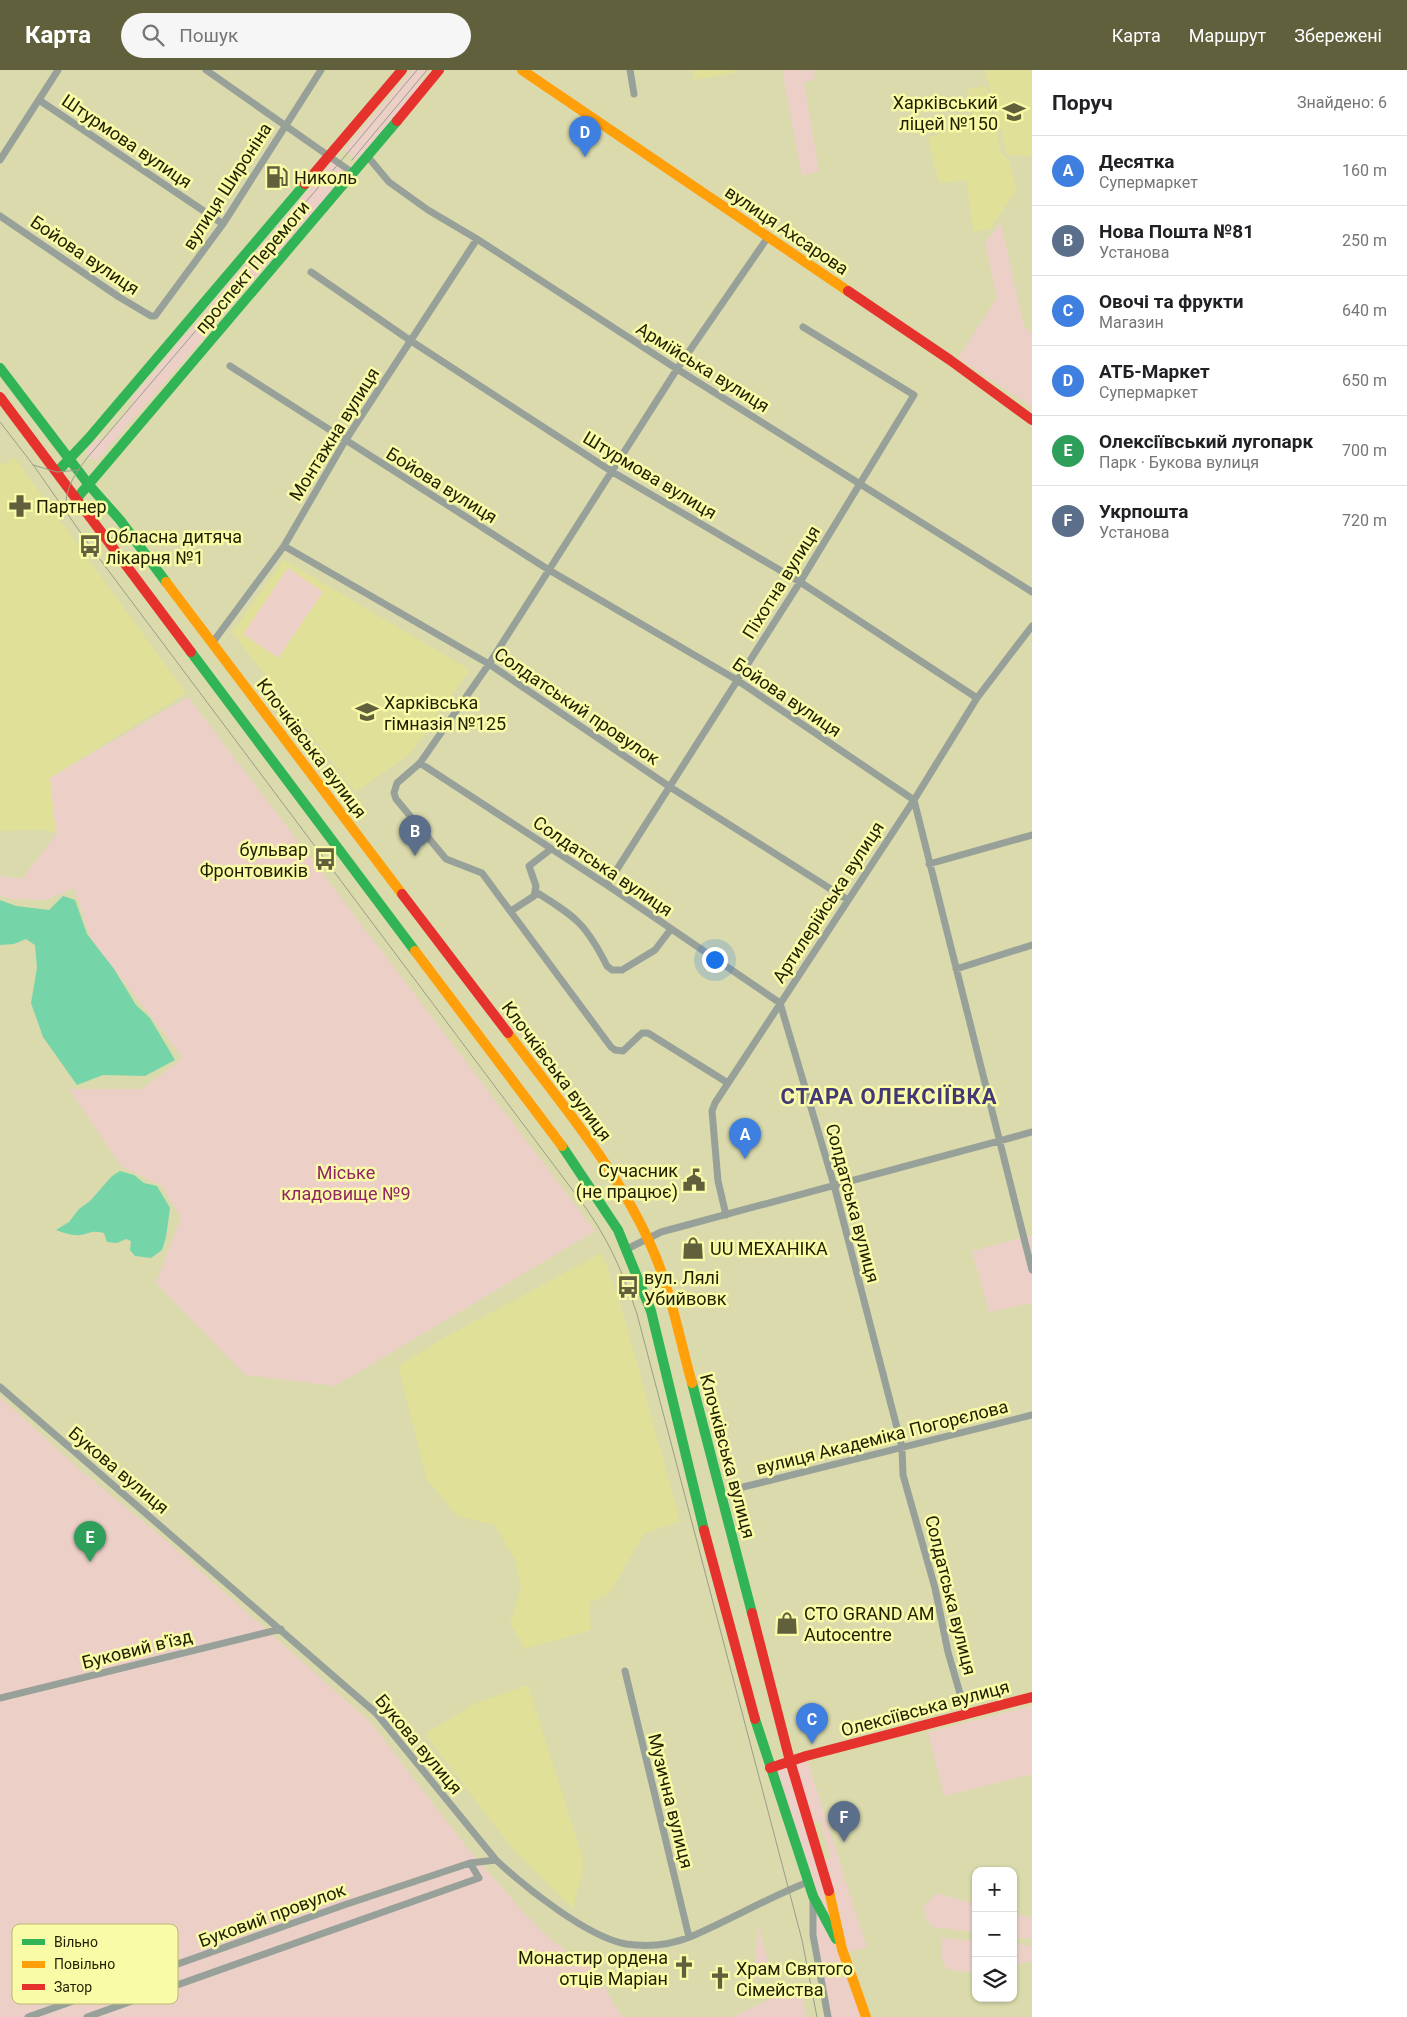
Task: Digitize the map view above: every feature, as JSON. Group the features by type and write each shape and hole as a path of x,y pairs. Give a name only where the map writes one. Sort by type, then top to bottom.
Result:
{"main road":[{"name":"проспект Перемоги","path":"57,472 70,461 402,70"},
{"name":"проспект Перемоги","path":"77,498 368,157 439,70"},
{"name":"вулиця Ахсарова","path":"522,70 950,360 1032,420"},
{"name":"Клочківська вулиця","path":"0,368 70,461 120,520 344,819 581,1129 618,1181 648,1238 662,1273 696,1397 790,1761 826,1877 842,1950 866,2017"},
{"name":"Клочківська вулиця","path":"0,397 564,1148 609,1215 628,1249 651,1311 702,1521 752,1710 813,1896 842,1950"},
{"name":"Олексіївська вулиця","path":"770,1768 790,1761 1032,1697"}],"street":[{"path":"0,160 58,70"},
{"path":"206,70 330,155 353,173"},
{"name":"вулиця Широніна","path":"155,316 223,224 321,70"},
{"path":"630,70 634,94"},
{"name":"Штурмова вулиця","path":"38,100 223,224"},
{"name":"Армійська вулиця","path":"368,157 381,174 407,196 477,239 677,369 1032,592"},
{"name":"Бойова вулиця","path":"0,216 119,297 151,316 155,316"},
{"path":"728,1083 648,1032 642,1033 623,1051 615,1050 611,1047 482,873 446,859 396,799 394,793 397,783 420,763 488,664 677,369 768,237"},
{"name":"Монтажна вулиця","path":"213,642 284,546 345,441 477,239"},
{"name":"Штурмова вулиця","path":"311,272 411,341 611,471 800,582 977,698"},
{"name":"Піхотна вулиця","path":"607,885 800,582 914,395 803,327"},
{"name":"Бойова вулиця","path":"230,366 549,570 737,680 914,800"},
{"name":"Солдатський провулок","path":"284,546 488,664 670,787 848,900"},
{"name":"Артилерійська вулиця","path":"726,1215 718,1181 712,1111 728,1083 914,800 977,698 1032,626"},
{"name":"Солдатська вулиця","path":"420,763 607,885 780,1004 834,1185 902,1447 903,1475 935,1588 948,1652 966,1714"},
{"path":"914,800 1032,1270"},
{"path":"930,864 1032,835"},
{"path":"511,911 534,896 536,886 529,866 551,848"},
{"path":"536,892 568,912 580,923 588,932 607,966 612,970 622,970 655,950 671,929"},
{"path":"956,969 1032,946"},
{"path":"628,1249 661,1232 1032,1132"},
{"name":"Букова вулиця","path":"0,1386 376,1713 496,1860 518,1881 558,1910 601,1935 624,1944 649,1946 689,1937 808,1882"},
{"name":"вулиця Академіка Погорєлова","path":"738,1488 1032,1414"},
{"name":"Буковий в'їзд","path":"0,1698 281,1629"},
{"name":"Музична вулиця","path":"625,1672 689,1937"},
{"name":"Буковий провулок","path":"178,1965 470,1863 496,1860"},
{"name":"Буковий провулок","path":"178,1985 479,1878 470,1863"},
{"name":"Клочківська вулиця","path":"813,1896 813,1934 828,2017"},
{"name":"Буковий провулок","path":"28,2017 65,2004"},
{"name":"Буковий провулок","path":"87,2017 124,2004"}],"shaded area":[{"path":"692,70 734,70 735,73 694,80"},
{"name":"Харківський ліцей №150","path":"985,70 1032,70 1032,156 1007,155"},
{"path":"986,86 1001,153 1009,160 1017,190 990,229 974,232 966,180 939,183 928,137 974,124 967,89"},
{"path":"14,457 186,693 50,778 65,821 55,832 38,829 0,830 0,461 4,465"},
{"name":"Харківська гімназія №125","path":"284,560 470,670 410,754 355,792 232,632"},
{"path":"63,896 75,900 87,934 114,969 136,1005 150,1018 175,1060 145,1076 103,1075 77,1085 43,1037 31,1003 37,968 35,945 26,939 14,944 0,945 0,900 16,906 49,910"},
{"path":"120,1171 134,1175 144,1183 157,1186 170,1208 162,1250 151,1258 135,1256 130,1250 131,1241 126,1239 117,1243 107,1242 104,1233 94,1232 74,1235 56,1230 69,1222 79,1209 90,1201 112,1176"},
{"path":"602,1253 624,1316 680,1521 644,1534 609,1594 589,1603 591,1630 525,1649 510,1623 521,1589 515,1560 495,1525 457,1516 427,1479 398,1366 449,1335"},
{"path":"528,1685 584,1863 573,1909 512,1848 425,1734 474,1704"}],"green space":[{"path":"412,70 429,70 421,80 425,84 356,160 344,150"},
{"path":"782,70 813,70 815,78 804,83 819,171 802,176"},
{"path":"333,161 347,173 99,458 96,460 90,458 87,449 97,438 101,441 134,402 131,399"},
{"path":"1001,223 1024,327 1032,332 1032,407 958,358 997,298 985,242"},
{"path":"288,568 323,592 278,658 243,634"},
{"name":"Міське кладовище №9","path":"188,697 595,1231 335,1386 245,1375 156,1283 181,1218 162,1186 121,1166 69,1089 142,1089 183,1058 91,939 74,888 46,900 10,899 0,895 0,876 22,879 56,835 50,778"},
{"path":"1032,1235 1032,1303 989,1312 972,1251"},
{"path":"0,1397 80,1470 169,1543 371,1723 468,1849 526,1915 550,1939 595,1971 622,2017 0,2017"},
{"path":"1032,1706 1032,1774 944,1796 928,1732"},
{"path":"806,1756 867,1948 849,1952 830,1888 866,2017 828,2017 808,1882 770,1768","holes":["820,1821 831,1858 821,1860 809,1822"]},
{"path":"936,1893 972,1903 972,1932 932,1927 927,1920 923,1908"},
{"path":"1017,1914 1032,1918 1032,1939 1017,1937"},
{"path":"758,1925 772,1975 754,1979"},
{"path":"942,1938 972,1941 972,1972 946,1969 942,1958"},
{"path":"1017,1944 1032,1946 1032,1961 1017,1964"},
{"path":"800,1985 806,2017 732,2017"}],"tram line":[{"path":"66,512 68,490 87,458 417,70"},
{"path":"352,160 427,70"},
{"path":"0,422 34,466 90,546 583,1204 608,1244 621,1271 637,1314 802,1940 817,2017"},
{"path":"33,465 57,472 79,470"}],"traffic: fast":[{"path":"77,498 397,121"},
{"path":"57,472 89,438 305,184"},
{"path":"0,368 89,485 120,520 166,582"},
{"path":"191,652 415,951"},
{"path":"562,1146 618,1230 651,1311 704,1530"},
{"path":"692,1383 752,1613"},
{"path":"755,1719 813,1896 836,1939"}],"traffic: slow":[{"path":"522,70 848,291"},
{"path":"166,582 402,894"},
{"path":"415,951 562,1146"},
{"path":"508,1033 569,1112 608,1167 641,1225 655,1255 666,1286 692,1383"},
{"path":"829,1891 842,1949 866,2017"}],"traffic: jam":[{"path":"305,184 402,70"},
{"path":"397,121 439,70"},
{"path":"848,291 950,360 1032,420"},
{"path":"0,397 191,652"},
{"path":"402,894 508,1033"},
{"path":"704,1530 755,1719"},
{"path":"752,1613 790,1761 829,1891"},
{"path":"770,1768 806,1756 1032,1697"}],"place":[{"name":"Харківський ліцей №150","path":"1014,112"},
{"name":"АТБ-Маркет","path":"585,157"},
{"name":"Николь","path":"277,177"},
{"name":"Партнер","path":"20,506"},
{"name":"Обласна дитяча лікарня №1","path":"90,546"},
{"name":"Харківська гімназія №125","path":"367,712"},
{"name":"Нова Пошта №81","path":"415,856"},
{"name":"бульвар Фронтовиків","path":"325,859"},
{"name":"Десятка","path":"745,1159"},
{"name":"Сучасник (не працює)","path":"694,1180"},
{"name":"UU МЕХАНІКА","path":"693,1248"},
{"name":"вул. Лялі Убийвовк","path":"628,1287"},
{"name":"Олексіївський лугопарк","path":"90,1562"},
{"name":"СТО GRAND AM Autocentre","path":"787,1623"},
{"name":"Овочі та фрукти","path":"812,1744"},
{"name":"Укрпошта","path":"844,1842"},
{"name":"Монастир ордена отців Маріан","path":"684,1967"},
{"name":"Храм Святого Сімейства","path":"720,1978"}],"district":[{"name":"СТАРА ОЛЕКСІЇВКА","path":"889,1096"}]}
